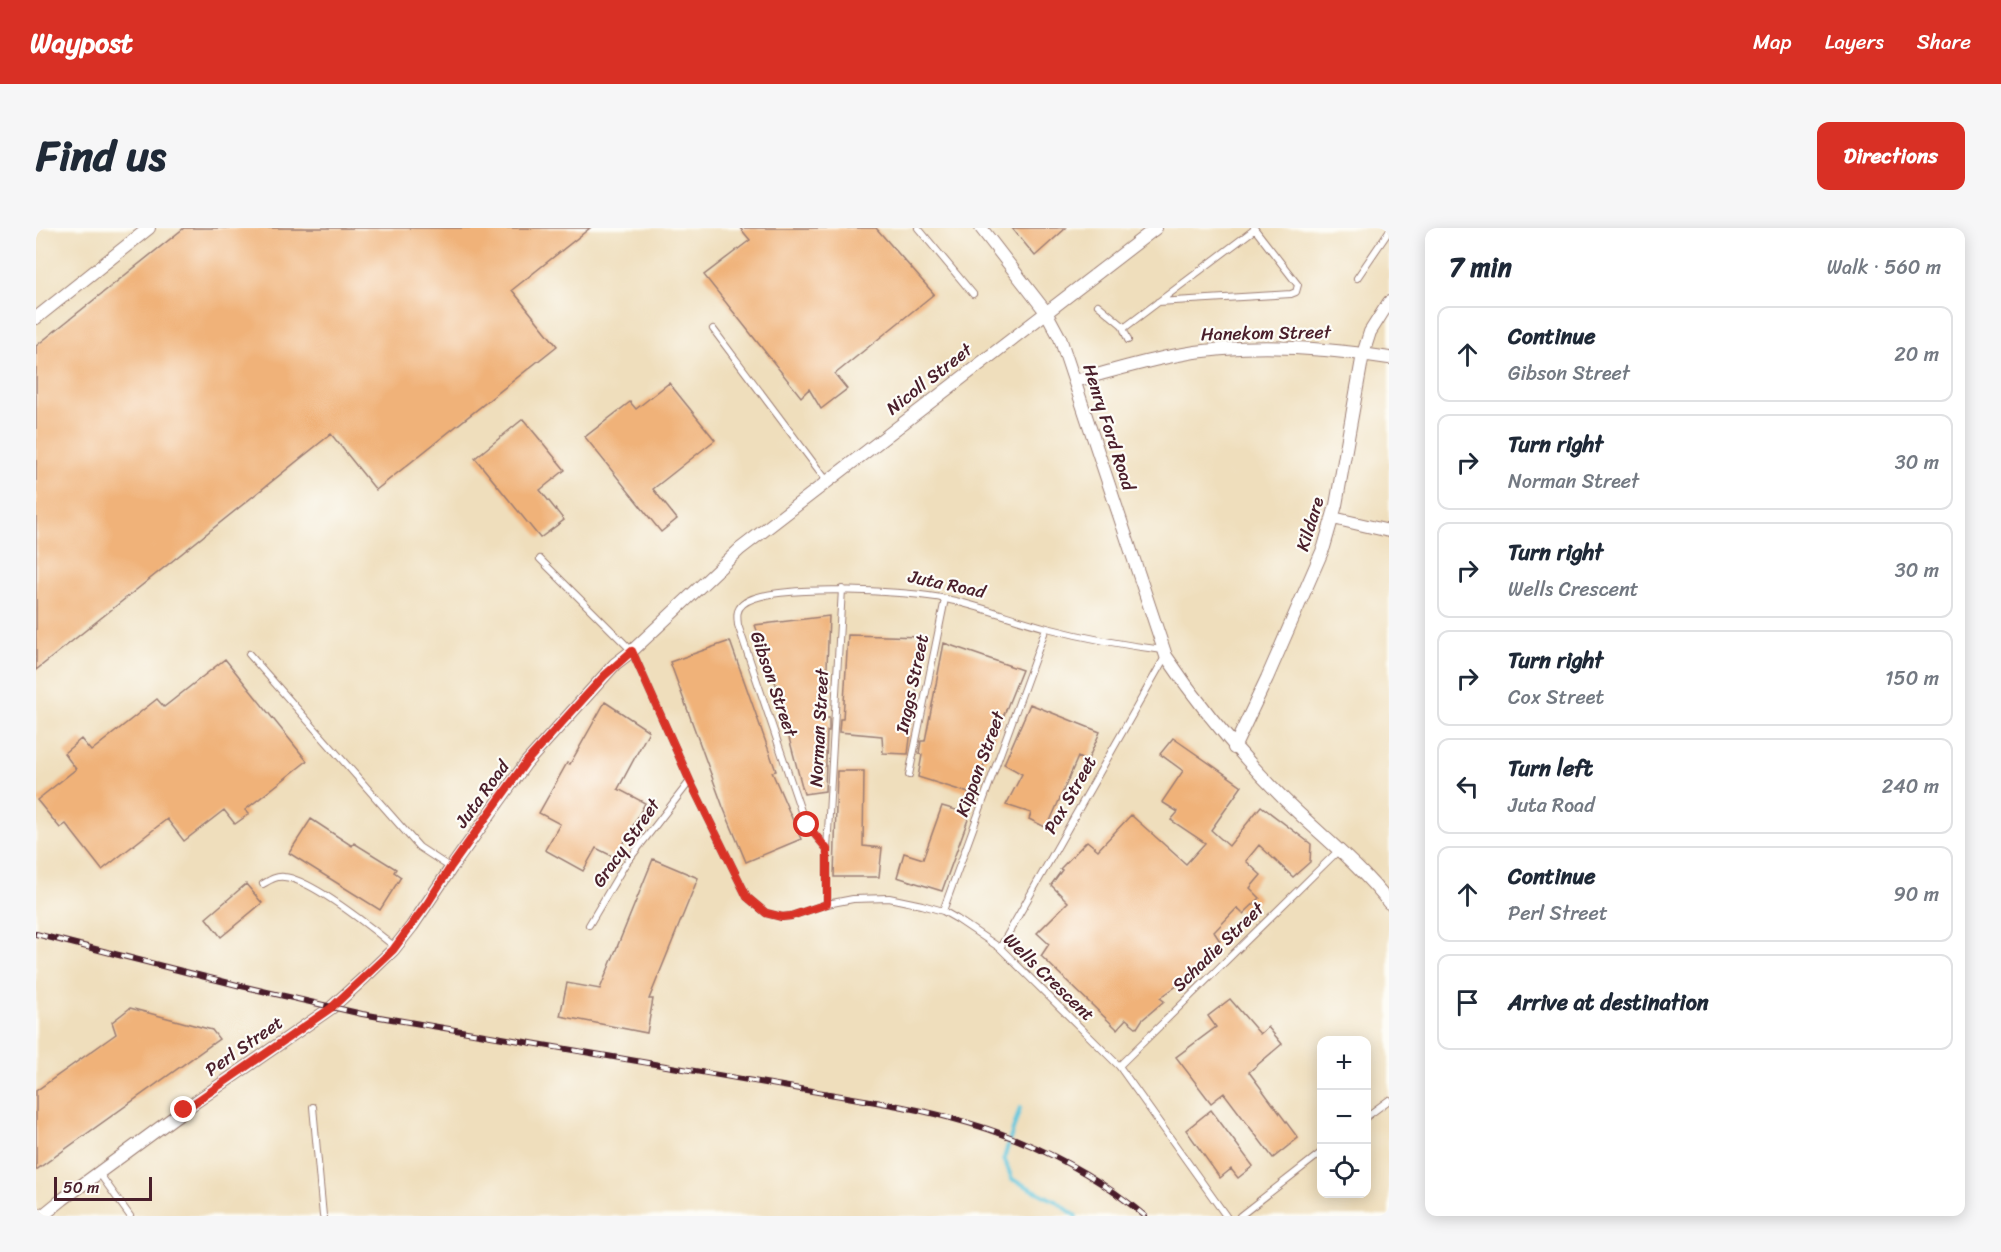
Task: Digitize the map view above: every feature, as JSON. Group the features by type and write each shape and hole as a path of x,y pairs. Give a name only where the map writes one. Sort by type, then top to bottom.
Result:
{"street":[{"path":"36,318 149,228"},
{"name":"Henry Ford Road","path":"981,228 1046,312 1060,338 1165,653"},
{"name":"Nicoll Street","path":"727,561 1156,228"},
{"name":"Kildare","path":"1234,747 1324,547 1333,518 1363,354 1370,332 1389,302"},
{"name":"Hanekom Street","path":"1075,381 1178,355 1211,351 1341,350 1389,358"},
{"path":"1333,518 1389,531"},
{"name":"Juta Road","path":"331,1008 395,947 526,762 604,676 727,561"},
{"path":"1165,653 1196,701 1234,747 1286,801 1339,850 1389,903"},
{"name":"Perl Street","path":"42,1216 184,1110 331,1008"},
{"name":"Perl Street","path":"36,1208 63,1199"}],"lane":[{"path":"918,228 973,294"},
{"path":"1124,328 1158,302 1255,229 1298,285 1296,292 1291,294 1158,302"},
{"path":"1357,278 1389,231"},
{"path":"1098,305 1124,328 1128,340"},
{"path":"713,329 828,481"},
{"path":"540,560 632,651 690,781"},
{"name":"Juta Road","path":"738,625 736,615 742,605 760,597 842,589 904,593 945,599 1107,643 1165,653"},
{"name":"Norman Street","path":"827,904 827,849 842,589"},
{"name":"Inggs Street","path":"909,775 945,599"},
{"name":"Gibson Street","path":"738,625 803,817 827,849"},
{"name":"Kippon Street","path":"943,911 1046,628"},
{"name":"Pax Street","path":"1000,948 1165,653"},
{"path":"249,654 419,847 450,868"},
{"name":"Wells Crescent","path":"690,781 747,897 759,909 774,916 791,916 827,904 853,899 889,898 943,911 1000,948 1119,1066 1226,1216"},
{"name":"Gracy Street","path":"589,925 624,866 690,781"},
{"name":"Schadie Street","path":"1119,1066 1339,850"},
{"path":"263,884 273,878 283,877 303,882 362,920 395,947"},
{"path":"1371,1113 1389,1100"},
{"path":"313,1107 323,1216"},
{"path":"1240,1216 1317,1156"},
{"path":"99,1173 130,1216"}],"building":[{"path":"184,228 590,228 512,290 557,346 376,490 331,434 36,670 36,346"},
{"path":"740,228 876,228 934,294 835,374 847,389 821,409 809,389 801,397 704,275 750,240"},
{"path":"1012,228 1066,228 1035,256"},
{"path":"669,383 715,440 653,489 677,519 661,532 585,437 630,402 636,409"},
{"path":"523,419 565,470 540,490 564,520 540,538 475,458"},
{"path":"829,616 825,718 829,718 829,731 827,731 825,791 804,794 781,708 784,707 755,625"},
{"path":"848,635 923,637 908,754 883,753 882,736 839,732 840,719 843,719"},
{"path":"730,641 776,771 772,772 801,839 746,862 723,807 670,662"},
{"path":"944,643 1022,670 972,794 918,777 922,755 919,754 921,741 925,741"},
{"path":"225,659 307,761 245,810 249,814 235,824 224,810 184,841 167,819 102,870 66,824 60,828 37,800 76,769 64,753 81,739 91,751 157,699 164,707"},
{"path":"605,702 649,731 618,789 645,803 616,858 596,848 583,871 545,850 560,824 539,813"},
{"path":"1030,704 1100,732 1087,762 1078,757 1047,828 1029,819 1031,813 1006,805 1022,774 1004,764"},
{"path":"1173,738 1242,786 1211,830 1229,846 1261,806 1311,844 1310,862 1293,877 1259,845 1246,861 1261,875 1250,888 1260,898 1243,914 1237,908 1214,932 1220,941 1185,980 1160,998 1164,1001 1142,1020 1137,1028 1126,1019 1117,1029 1041,956 1049,944 1037,933 1068,902 1051,885 1062,870 1060,869 1087,841 1098,850 1131,815 1186,864 1205,843 1171,820 1178,812 1162,802 1183,771 1160,754"},
{"path":"837,771 864,771 863,846 882,848 879,877 834,877"},
{"path":"942,806 970,814 942,891 897,877 904,853 923,859"},
{"path":"311,819 352,846 354,843 396,869 394,872 401,877 380,910 289,853"},
{"path":"653,859 698,878 649,999 653,999 647,1033 560,1016 567,983 600,989"},
{"path":"246,884 262,903 221,937 206,918"},
{"path":"1230,999 1260,1034 1268,1027 1282,1044 1249,1072 1298,1138 1273,1158 1224,1093 1211,1103 1176,1057 1216,1027 1208,1016"},
{"path":"130,1008 212,1030 219,1039 36,1170 36,1091 116,1034 112,1022"},
{"path":"1211,1110 1253,1166 1238,1178 1231,1169 1220,1178 1186,1130"}],"waterway":[{"path":"1020,1108 1004,1158 1012,1179 1057,1202 1076,1216"}],"railway":[{"path":"36,934 362,1014 876,1102 949,1118 1018,1140 1051,1155 1083,1172 1145,1216"}],"route":[{"path":"184,1110 331,1008 393,950 526,762 615,664 632,651 690,781 747,897 766,913 782,917 791,916 827,904 827,849 807,825"}]}
